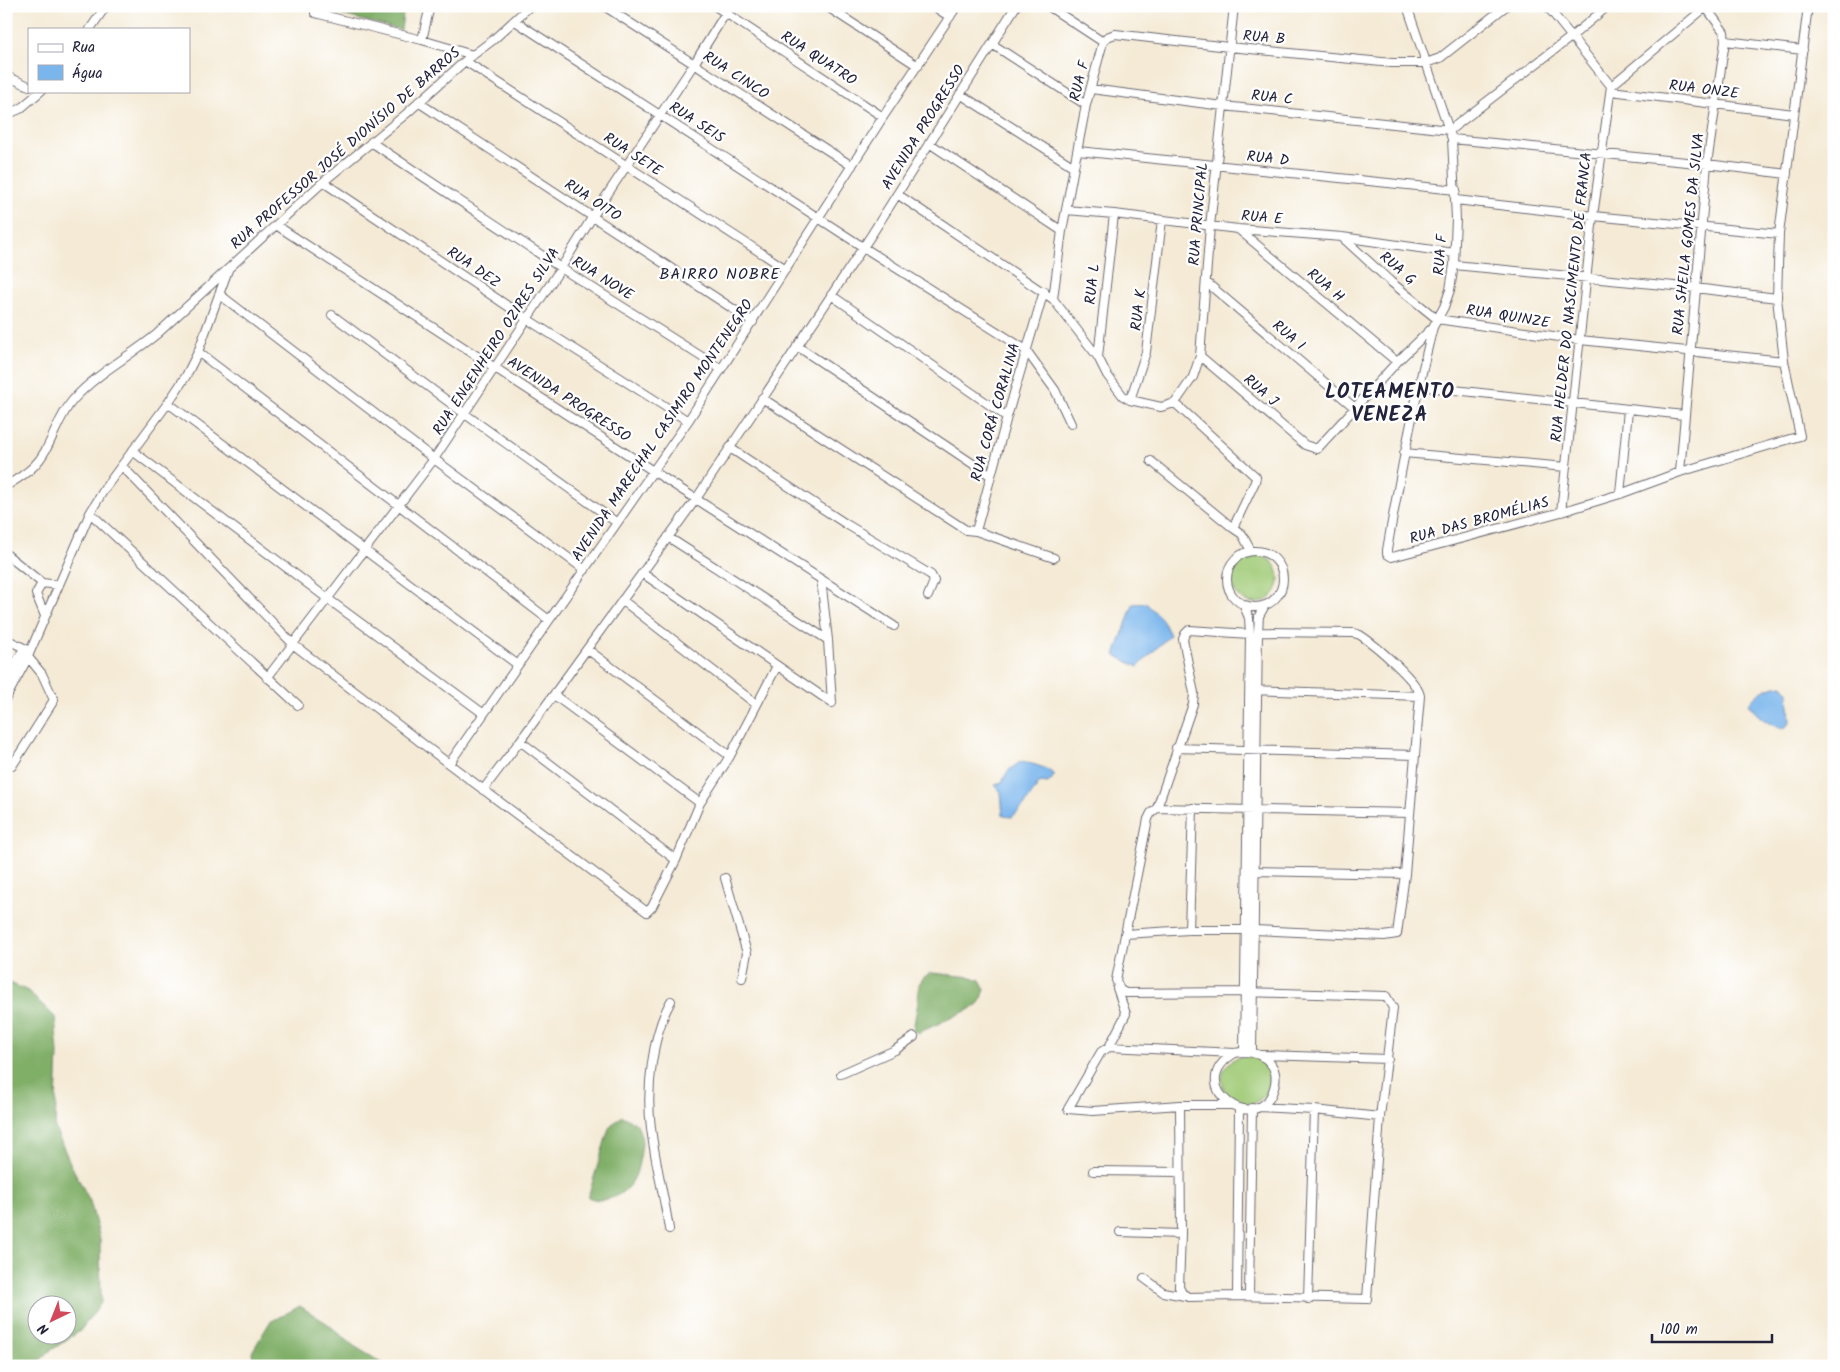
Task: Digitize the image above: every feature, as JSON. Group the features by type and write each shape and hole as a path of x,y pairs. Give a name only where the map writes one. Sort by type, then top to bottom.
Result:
{"street":[{"path":"91,28 106,6"},
{"path":"422,40 430,6"},
{"name":"RUA PROFESSOR JOSÉ DIONÍSIO DE BARROS","path":"6,698 45,616 90,513 186,376 198,352 228,268 323,182 515,21 530,6"},
{"name":"RUA CINCO","path":"604,6 852,166"},
{"name":"RUA QUATRO","path":"715,6 728,10 883,117"},
{"path":"826,6 918,66"},
{"path":"933,6 950,17"},
{"name":"AVENIDA MARECHAL CASIMIRO MONTENEGRO","path":"449,764 688,420 753,322 883,117 957,6"},
{"name":"AVENIDA PROGRESSO","path":"484,790 696,499 863,247 1016,6"},
{"path":"1048,6 1060,10 1103,42"},
{"name":"RUA PRINCIPAL","path":"1175,403 1193,377 1200,356 1210,226 1234,6"},
{"name":"RUA F","path":"1305,446 1313,450 1320,448 1396,362 1432,327 1447,300 1454,265 1456,190 1452,139 1407,6"},
{"path":"1426,63 1440,58 1506,6"},
{"path":"1547,6 1611,89 1706,7 1724,32 1725,41 1803,50"},
{"path":"1450,130 1571,37 1608,6"},
{"path":"1784,361 1777,298 1779,234 1808,6"},
{"path":"315,10 473,55"},
{"name":"RUA ENGENHEIRO OZIRES SILVA","path":"267,678 399,505 465,414 728,10"},
{"name":"RUA SEIS","path":"515,21 863,247 1026,350"},
{"name":"RUA B","path":"1103,42 1115,34 1392,63 1426,63"},
{"name":"RUA SHEILA GOMES DA SILVA","path":"1680,472 1707,164 1725,41"},
{"name":"RUA F","path":"1053,299 1062,231 1086,105 1103,42"},
{"path":"992,44 1086,105"},
{"name":"RUA SETE","path":"466,61 786,269"},
{"path":"6,76 28,86"},
{"name":"RUA C","path":"1091,88 1223,106 1450,130"},
{"name":"RUA ONZE","path":"1611,89 1715,105 1794,114"},
{"name":"RUA HELDER DO NASCIMENTO DE FRANCA","path":"1562,512 1601,154 1611,89"},
{"path":"6,115 20,109 39,92"},
{"path":"960,94 1074,167"},
{"name":"RUA OITO","path":"418,102 753,322"},
{"path":"1452,139 1707,164 1787,174"},
{"name":"RUA NOVE","path":"371,142 561,268 721,369"},
{"path":"929,143 1062,231"},
{"name":"RUA D","path":"1078,151 1456,190"},
{"name":"RUA DEZ","path":"323,182 527,319 688,420"},
{"path":"897,194 1044,291 1053,299 1098,357 1106,375 1123,396 1130,400 1161,407 1175,403 1256,477 1233,528"},
{"path":"1456,200 1779,234"},
{"name":"RUA E","path":"1066,210 1238,229 1342,237 1454,253"},
{"name":"RUA L","path":"1098,357 1114,214"},
{"name":"RUA K","path":"1130,400 1146,352 1162,220"},
{"name":"AVENIDA PROGRESSO","path":"276,224 696,499 894,626"},
{"name":"RUA H","path":"1238,229 1396,362"},
{"name":"RUA G","path":"1342,237 1391,282 1437,319"},
{"path":"1454,265 1695,288 1777,298"},
{"path":"6,486 35,466 44,453 63,414 72,401 92,381 150,339 228,268"},
{"name":"RUA I","path":"1206,282 1355,408"},
{"name":"RUA CORÁ CORALINA","path":"976,531 979,526 1007,417 1044,291"},
{"path":"219,294 584,570"},
{"path":"831,295 1007,417"},
{"path":"332,316 616,522"},
{"name":"RUA QUINZE","path":"1437,319 1580,340 1784,361"},
{"name":"RUA DAS BROMÉLIAS","path":"1432,327 1417,386 1386,550 1387,554 1392,557 1562,512 1620,494 1680,472 1800,436 1784,361"},
{"path":"797,346 991,476"},
{"path":"1026,350 1055,390 1071,424"},
{"path":"198,352 549,620"},
{"name":"RUA J","path":"1200,356 1305,446"},
{"path":"1417,386 1684,415"},
{"path":"762,398 966,530 976,531 1054,558"},
{"path":"168,403 363,551 518,665"},
{"path":"1620,494 1628,410"},
{"path":"730,448 846,524 931,575 934,581 928,596"},
{"path":"134,452 484,714"},
{"path":"1404,453 1566,467"},
{"path":"1151,461 1242,534 1251,551"},
{"path":"122,466 294,644 449,764 647,912 652,907 676,860 700,803 730,756 777,666"},
{"path":"90,513 298,705"},
{"path":"668,537 828,640"},
{"path":"1251,551 1265,553 1274,558 1280,566 1283,575 1283,585 1279,594 1272,602 1254,608 1244,606 1236,600 1229,592 1226,583 1230,564 1237,556 1251,551"},
{"path":"6,554 42,583 59,584"},
{"path":"642,573 832,703 828,640 821,579"},
{"path":"42,583 36,594 45,616"},
{"path":"622,600 756,704"},
{"path":"1244,606 1249,618 1250,634 1247,810 1251,871"},
{"path":"1248,1051 1251,871 1256,810 1258,632 1259,616 1264,606"},
{"path":"1231,1105 1180,1105 1093,1111 1068,1109 1101,1052 1109,1047 1126,1014 1116,980 1148,819 1157,808 1176,748 1190,712 1194,693 1183,639 1189,630 1250,634"},
{"path":"1125,934 1189,930 1250,930 1384,936 1397,934 1410,813 1419,690 1412,680 1360,635 1354,633 1258,632"},
{"path":"6,639 27,652 42,674 54,700 12,766"},
{"path":"587,649 730,756"},
{"path":"6,681 27,652"},
{"path":"1249,690 1420,696"},
{"path":"554,695 700,803"},
{"path":"520,741 676,860"},
{"path":"1176,748 1415,755"},
{"path":"1157,808 1410,813"},
{"path":"1189,930 1193,808"},
{"path":"1251,871 1404,874"},
{"path":"726,878 747,953 742,978"},
{"path":"1117,986 1126,993 1249,992 1386,996 1393,1008 1380,1117 1366,1299 1185,1296 1163,1292 1144,1278"},
{"path":"669,1230 650,1127 650,1090 655,1049 661,1022 670,1001"},
{"path":"841,1074 895,1050 914,1037"},
{"path":"1109,1047 1235,1053 1248,1051 1261,1055 1388,1059"},
{"path":"1235,1053 1221,1064 1217,1082 1219,1091 1224,1099 1239,1109 1314,1110 1380,1117"},
{"path":"1255,1108 1265,1102 1275,1087 1273,1068 1261,1055"},
{"path":"1180,1105 1181,1234 1179,1286 1185,1296"},
{"path":"1250,1296 1255,1108"},
{"path":"1238,1296 1239,1109"},
{"path":"1308,1299 1314,1110"},
{"path":"1094,1171 1180,1172"},
{"path":"1120,1232 1181,1234"}],"green space":[{"path":"323,6 404,6 401,30 322,10"},
{"path":"1250,555 1260,555 1272,562 1279,574 1279,584 1272,596 1260,603 1250,603 1242,599 1235,592 1231,584 1231,574 1235,566 1242,559"},
{"path":"932,973 972,977 980,980 985,989 977,1006 918,1033 913,1030 919,984 924,977"},
{"path":"6,981 28,991 55,1017 58,1053 55,1128 71,1165 90,1201 100,1239 101,1303 80,1331 78,1332 78,1294 28,1294 28,1344 60,1344 34,1366 6,1366"},
{"path":"1246,1056 1255,1058 1263,1063 1268,1071 1270,1080 1268,1089 1263,1097 1255,1102 1246,1104 1237,1102 1229,1097 1224,1089 1222,1080 1224,1071 1229,1063 1237,1058"},
{"path":"622,1116 637,1124 641,1136 642,1147 636,1174 628,1187 616,1196 602,1200 588,1197 609,1128"},
{"path":"300,1306 328,1324 354,1346 387,1366 254,1366 252,1352 270,1322"}],"water":[{"path":"1146,603 1162,619 1170,635 1138,667 1115,655 1133,604"},
{"path":"1783,685 1788,691 1790,722 1784,729 1774,726 1764,719 1754,711 1749,703 1764,690"},
{"path":"1020,762 1039,766 1055,775 1048,783 1040,782 1024,806 1012,817 1003,816 1001,792 995,785 1001,783 1008,771"}],"district":[{"name":"BAIRRO NOBRE","path":"720,273"},
{"name":"LOTEAMENTO VENEZA","path":"1390,402"}]}
